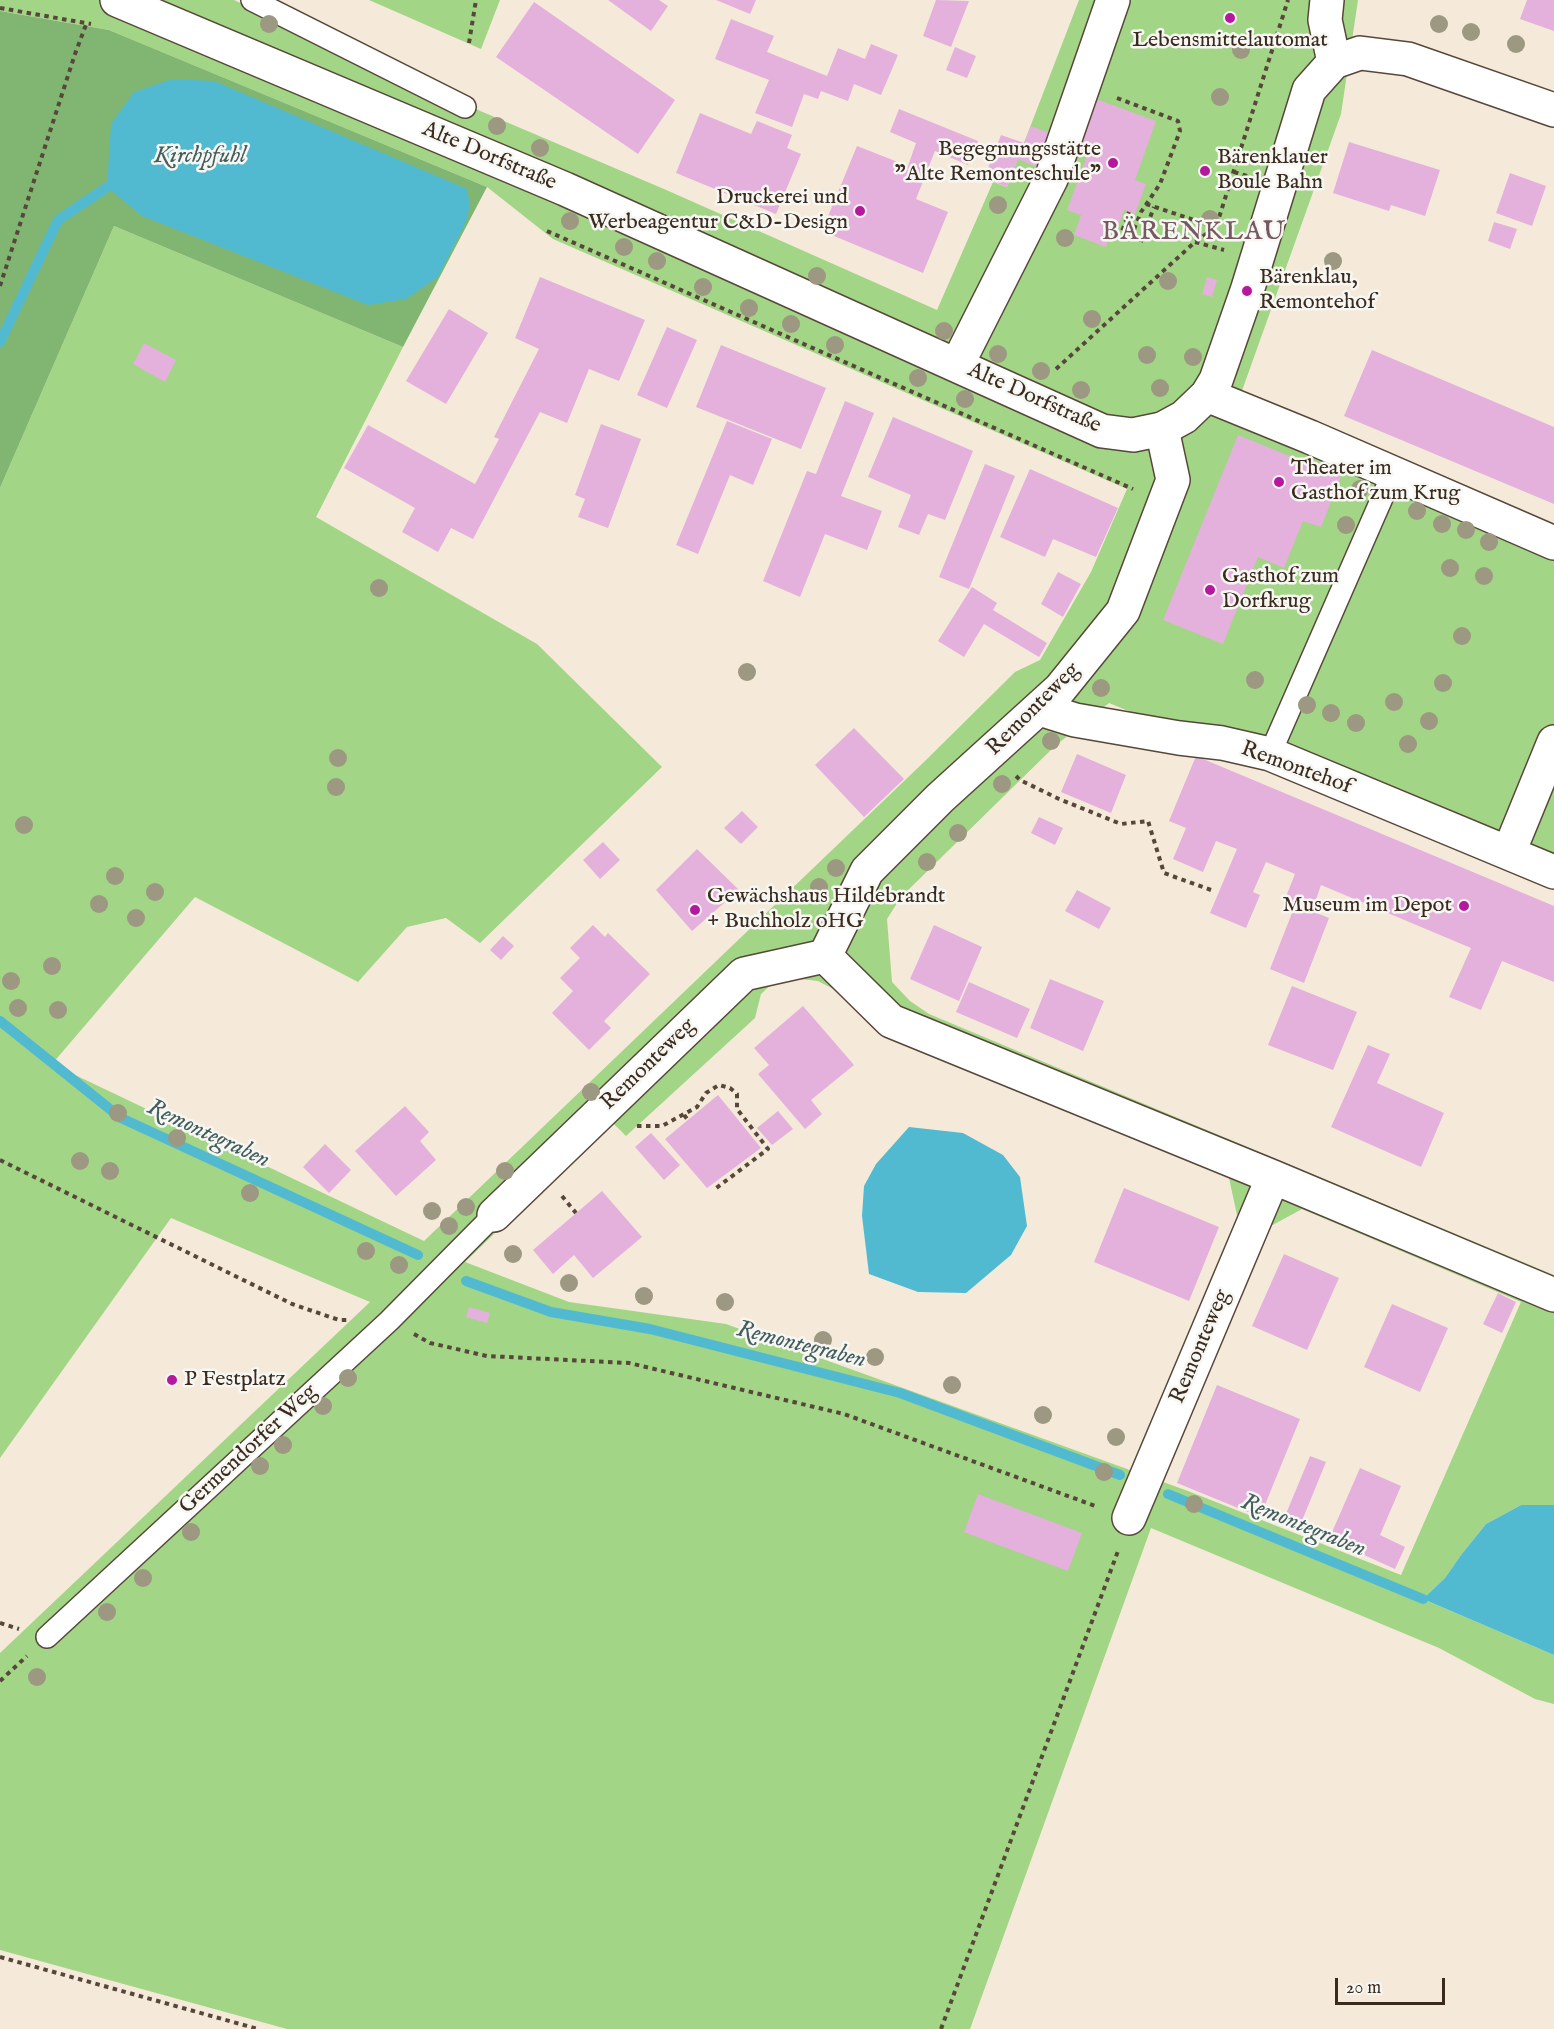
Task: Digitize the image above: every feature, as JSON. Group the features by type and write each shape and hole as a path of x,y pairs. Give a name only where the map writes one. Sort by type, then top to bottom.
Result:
{"street":[{"name":"Alte Dorfstraße","path":"957,365 1051,178 1113,0"},
{"path":"1327,0 1325,20 1334,62 1360,53 1408,59 1554,110"},
{"name":"Alte Dorfstraße","path":"104,8 497,159 1102,431 1133,435 1162,429 1184,417 1207,395 1216,380 1243,302 1309,90 1334,62"},
{"path":"1207,395 1554,543"},
{"name":"Remonteweg","path":"494,1215 744,974 825,956 867,871 940,798 1060,689 1123,611 1173,480 1162,429"},
{"name":"Remontehof","path":"1040,709 1075,720 1222,743 1270,754 1554,872"},
{"path":"1509,852 1554,742"},
{"path":"825,956 891,1021 1554,1295"},
{"name":"Remonteweg","path":"1129,1518 1273,1177"}],"lane":[{"path":"252,0 465,107"},
{"path":"1270,754 1393,473"},
{"name":"Germendorfer Weg","path":"47,1637 389,1322 494,1215"}],"path":[{"path":"470,43 476,0"},
{"path":"1046,365 1057,370 1195,242 1216,227 1288,0"},
{"path":"0,286 75,54 104,8"},
{"path":"1115,87 1117,98 1178,121 1180,131 1160,184 1145,204 1131,237 1121,234 1129,212"},
{"path":"1145,204 1216,227"},
{"path":"1141,242 1154,207"},
{"path":"1126,219 1137,221"},
{"path":"547,231 1164,503"},
{"path":"991,754 1020,780 1059,799 1121,824 1148,821 1164,873 1210,890"},
{"path":"636,1126 662,1126 697,1107 706,1093 719,1085 730,1088 737,1094 737,1109 768,1149 715,1189"},
{"path":"684,1115 688,1120"},
{"path":"0,1160 292,1304 339,1320 389,1322 430,1343 487,1356 629,1363 844,1414 1129,1518 1102,1599 942,2029"},
{"path":"0,1681 47,1637"},
{"path":"0,1958 258,2029"}],"green space":[{"path":"0,0 234,0 478,110 664,189 937,310 993,182 1007,187 1079,0 1358,0 1341,114 1239,399 1554,531 1554,885 1109,703 1055,746 901,897 887,919 892,982 910,1001 929,1014 1554,1275 1554,1505 1521,1505 1486,1524 1445,1578 1423,1599 1554,1655 1554,1704 1535,1699 1439,1648 1151,1528 970,2029 287,2029 0,1950 0,1653 370,1302 171,1218 0,1458 0,488 114,226 403,347 316,517 537,644 662,767 480,943 446,918 407,927 358,982 195,897 52,1064 424,1241 1015,672 1040,660 1091,572 1127,489 553,239 487,187 109,30 0,11","holes":["792,978 818,981 958,1060 1229,1178 1237,1215 1269,1227 1302,1209 1521,1302 1401,1575 1188,1491 726,1324 569,1302 465,1262 611,1121 626,1136 755,1018 761,994 773,983"]},
{"path":"369,0 500,0 481,49"},
{"path":"0,11 109,30 487,187 403,347 114,226 0,488"}],"water":[{"name":"Kirchpfuhl","path":"172,79 214,81 467,189 470,206 466,222 438,277 406,299 368,305 142,216 107,187 111,124 134,92"},
{"path":"909,1127 963,1133 1003,1155 1020,1177 1027,1226 1011,1255 966,1293 918,1292 869,1274 862,1216 864,1186 876,1164"},
{"path":"1521,1505 1554,1505 1554,1655 1423,1599 1445,1578 1486,1524"}],"building":[{"path":"608,0 659,0 668,6 651,31"},
{"path":"716,0 756,0 750,14"},
{"path":"936,0 969,1 951,47 923,36"},
{"path":"1527,0 1554,0 1554,31 1520,19"},
{"path":"534,2 675,100 638,154 496,57"},
{"path":"731,19 774,36 767,52 827,76 838,48 865,59 871,44 898,55 881,95 854,84 848,101 821,91 818,99 804,94 792,127 755,113 769,80 715,59"},
{"path":"955,47 976,56 967,78 946,70"},
{"name":"Begegnungsstätte \"Alte Remonteschule\"","path":"1096,99 1156,121 1135,180 1146,184 1135,214 1124,210 1118,227 1114,226 1106,247 1074,235 1081,215 1067,210 1091,145 1080,142"},
{"path":"899,109 978,141 968,165 935,151 916,199 948,212 923,273 822,231 857,146 908,166 916,143 890,132"},
{"path":"700,113 751,134 757,121 792,135 787,148 801,154 776,214 676,173"},
{"path":"1031,126 1052,134 1039,168 1018,159 1007,187 984,178 1001,135 1024,143"},
{"path":"1349,142 1440,170 1425,216 1391,205 1389,211 1333,193"},
{"path":"1510,173 1546,186 1532,226 1496,213"},
{"path":"1494,222 1517,229 1510,249 1488,241"},
{"path":"540,277 645,320 619,381 589,369 567,423 540,412 473,539 451,528 438,552 402,532 415,508 344,468 368,425 475,484 499,439 494,437 539,349 515,338"},
{"path":"1207,277 1217,280 1212,297 1202,294"},
{"path":"449,309 488,333 446,404 406,381"},
{"path":"667,327 697,340 667,408 637,395"},
{"path":"144,343 176,360 165,382 133,364"},
{"path":"721,345 826,388 801,449 696,407"},
{"path":"1372,350 1554,427 1554,504 1344,416"},
{"path":"845,401 874,413 841,496 882,511 867,550 825,534 800,597 763,581 807,471 816,474"},
{"path":"893,417 973,451 945,520 928,514 919,535 898,527 911,495 868,477"},
{"path":"727,421 772,439 753,485 730,475 698,554 676,545"},
{"path":"601,424 641,439 608,528 578,517 585,499 575,495"},
{"path":"1238,435 1341,477 1321,527 1303,521 1284,568 1258,557 1223,644 1163,620"},
{"path":"985,464 1015,476 969,589 939,577"},
{"path":"1030,469 1118,508 1096,557 1053,539 1045,557 1000,537"},
{"path":"1058,572 1081,584 1063,617 1041,604"},
{"path":"972,587 997,603 993,610 1047,643 1039,657 984,624 964,657 938,641"},
{"path":"854,728 904,779 864,817 815,765"},
{"path":"1077,754 1126,775 1111,813 1061,792"},
{"path":"1196,756 1554,906 1554,982 1502,961 1481,1010 1449,997 1471,948 1321,885 1312,911 1329,918 1304,983 1270,969 1294,908 1283,904 1295,874 1266,862 1253,892 1260,895 1246,928 1210,913 1237,849 1216,841 1203,872 1173,859 1186,828 1169,821"},
{"path":"742,811 758,827 741,844 724,828"},
{"path":"1039,817 1063,828 1055,845 1031,833"},
{"path":"603,842 620,860 600,879 583,860"},
{"name":"Gewächshaus Hildebrandt + Buchholz oHG","path":"697,849 739,890 692,931 656,890"},
{"path":"1077,890 1111,908 1099,929 1065,911"},
{"path":"593,925 605,937 608,933 650,974 604,1021 611,1028 589,1050 552,1013 573,991 560,978 580,958 570,948"},
{"path":"934,925 982,947 959,1001 910,979"},
{"path":"503,936 514,946 501,960 490,950"},
{"path":"1050,979 1104,1001 1083,1051 1030,1028"},
{"path":"969,982 1030,1009 1017,1038 956,1012"},
{"path":"1292,986 1357,1012 1333,1070 1268,1045"},
{"path":"803,1006 854,1065 811,1100 822,1114 805,1129 758,1074 769,1065 754,1048"},
{"path":"1368,1045 1390,1054 1377,1083 1444,1113 1421,1167 1331,1127"},
{"path":"718,1095 761,1148 707,1188 665,1139"},
{"path":"405,1106 429,1132 420,1141 436,1160 396,1196 355,1151"},
{"path":"778,1111 793,1129 772,1145 757,1128"},
{"path":"651,1133 680,1165 664,1180 635,1147"},
{"path":"325,1144 351,1170 329,1193 303,1167"},
{"path":"1124,1188 1219,1227 1189,1301 1094,1262"},
{"path":"602,1191 642,1237 593,1278 574,1255 553,1274 533,1250"},
{"path":"1284,1254 1339,1278 1307,1350 1252,1326"},
{"path":"1498,1293 1516,1302 1502,1333 1483,1324"},
{"path":"1392,1304 1448,1328 1420,1392 1364,1367"},
{"path":"469,1307 490,1313 487,1323 466,1317"},
{"path":"1217,1385 1300,1419 1260,1517 1177,1483"},
{"path":"1310,1456 1326,1462 1299,1528 1283,1521"},
{"path":"1360,1468 1401,1486 1380,1535 1405,1547 1395,1569 1329,1539"},
{"path":"978,1494 1082,1533 1068,1571 964,1532"}],"waterway":[{"name":"Remontegraben","path":"0,342 58,220 107,187"},
{"name":"Remontegraben","path":"0,1021 121,1118 418,1255"},
{"name":"Remontegraben","path":"466,1281 551,1312 650,1329 900,1393 1120,1475"},
{"name":"Remontegraben","path":"1168,1494 1423,1599"}],"place":[{"name":"Lebensmittelautomat","path":"1230,18"},
{"name":"Begegnungsstätte \"Alte Remonteschule\"","path":"1113,163"},
{"name":"Bärenklauer Boule Bahn","path":"1205,171"},
{"name":"Druckerei und Werbeagentur C&D-Design","path":"860,211"},
{"name":"Bärenklau, Remontehof","path":"1247,291"},
{"name":"Theater im Gasthof zum Krug","path":"1279,482"},
{"name":"Gasthof zum Dorfkrug","path":"1210,590"},
{"name":"Museum im Depot","path":"1464,906"},
{"name":"Gewächshaus Hildebrandt + Buchholz oHG","path":"695,910"},
{"name":"P Festplatz","path":"172,1380"}],"district":[{"name":"BÄRENKLAU","path":"1194,234"}]}
